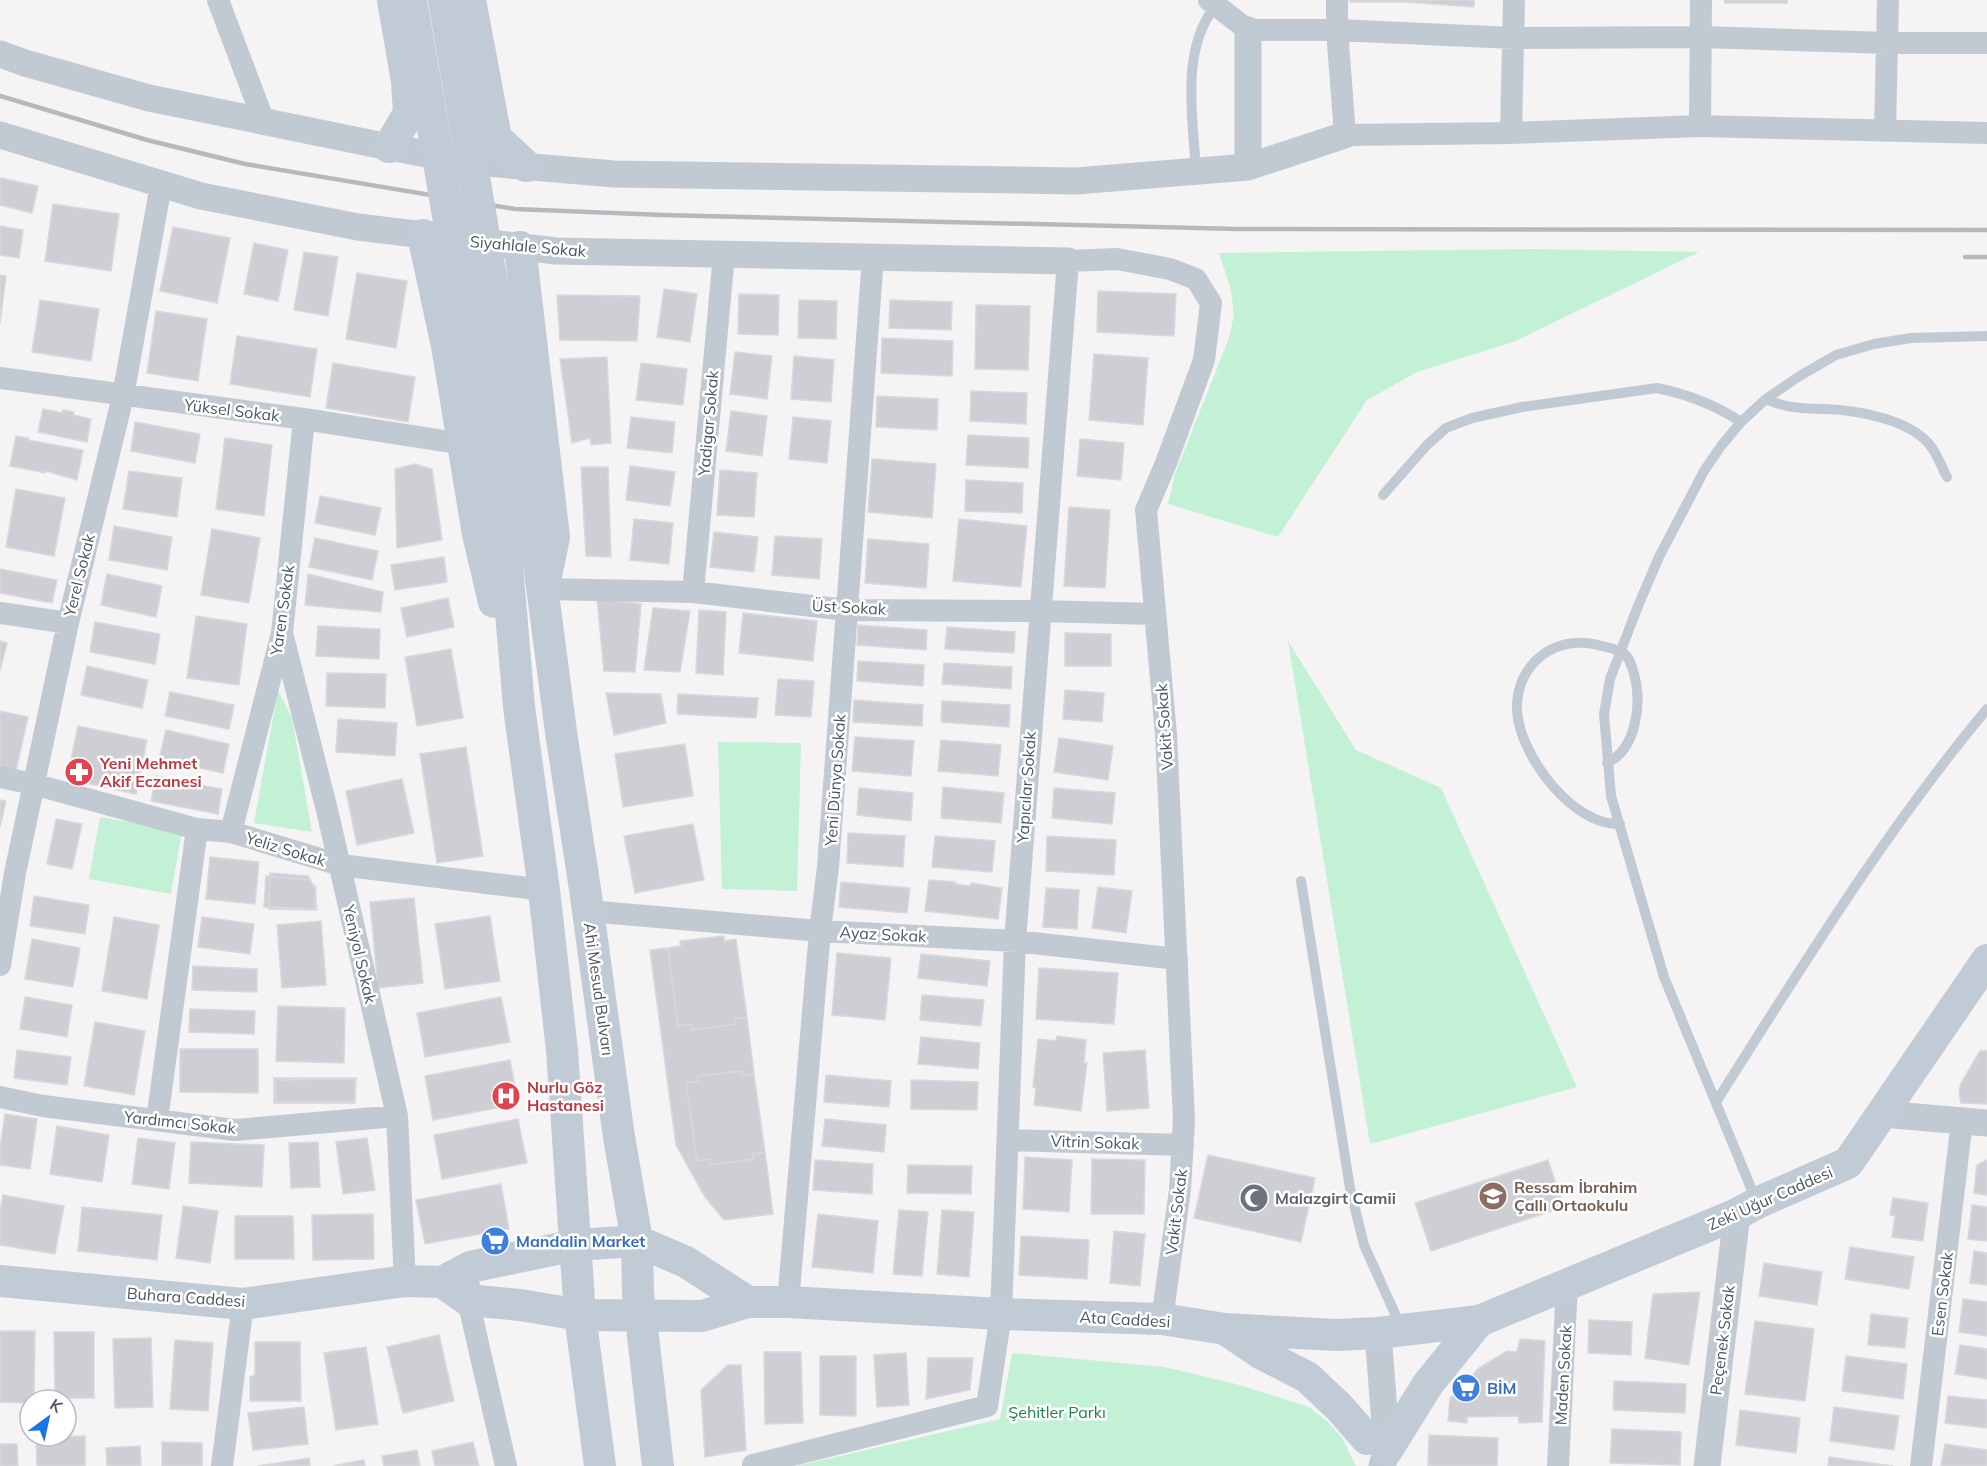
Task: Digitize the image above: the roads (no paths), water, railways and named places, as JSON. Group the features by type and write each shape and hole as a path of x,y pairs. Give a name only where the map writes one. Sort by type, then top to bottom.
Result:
{"main road":[{"path":"389,147 409,113 407,81 393,0"},
{"path":"411,0 506,553 519,707 544,890 562,1050 580,1315 600,1466"},
{"name":"Ahi Mesud Bulvarı","path":"444,0 544,589 561,732 619,1137 637,1241 641,1316 658,1466"},
{"path":"470,0 496,138 526,166"},
{"path":"407,81 420,114 441,115 452,112 468,94 478,44"},
{"path":"423,235 447,346 478,534 519,707"},
{"path":"520,247 554,537 544,589"},
{"path":"447,346 456,311 481,298 510,298 531,331"},
{"name":"Zeki Uğur Caddesi","path":"1489,1316 1747,1209 1848,1163 1987,960"},
{"path":"468,1300 442,1282 470,1267 576,1245 637,1241 686,1262 748,1302"},
{"name":"Buhara Caddesi","path":"0,1281 243,1304 405,1281 442,1282"},
{"name":"Ata Caddesi","path":"468,1300 520,1305 580,1315 641,1316 702,1316 748,1302 789,1302 1001,1314 1162,1319 1226,1329 1337,1335 1380,1332 1489,1316"},
{"path":"1226,1329 1262,1354 1308,1377 1339,1407 1378,1455 1428,1384 1489,1316"}],"street":[{"path":"218,0 264,122"},
{"path":"1337,0 1345,135"},
{"path":"1511,133 1514,0"},
{"path":"1700,126 1701,0"},
{"path":"1885,131 1888,0"},
{"path":"1212,3 1248,30 1337,30 1513,38 1700,37 1887,43 1987,43"},
{"path":"1248,30 1248,167"},
{"path":"0,54 149,98 389,147 463,161 614,174 1076,181 1248,167 1345,135 1511,133 1700,126 1987,133"},
{"name":"Siyahlale Sokak","path":"0,135 201,196 358,227 520,247 556,251 1068,261"},
{"name":"Yerel Sokak","path":"0,965 7,872 33,784 68,623 123,396 161,185"},
{"name":"Yadigar Sokak","path":"693,592 724,254"},
{"name":"Yeni Dünya Sokak","path":"789,1302 820,931 828,867 873,257"},
{"name":"Vakit Sokak","path":"1068,261 1117,260 1170,269 1196,279 1211,303 1204,360 1146,510 1166,735 1184,1120 1180,1190 1162,1319"},
{"name":"Yapıcılar Sokak","path":"753,1465 987,1406 1001,1314 1015,941 1068,261"},
{"name":"Yüksel Sokak","path":"0,378 304,419 463,444"},
{"name":"Yaren Sokak","path":"231,832 282,633 304,419"},
{"name":"Üst Sokak","path":"544,589 693,592 847,609 1039,610 1155,614"},
{"path":"0,613 68,623"},
{"name":"Yeniyol Sokak","path":"282,633 340,865 397,1116 405,1281"},
{"name":"Yeliz Sokak","path":"0,777 197,829 231,832 340,865 544,890"},
{"path":"157,1120 197,829"},
{"name":"Ayaz Sokak","path":"588,911 820,931 1015,941 1177,959"},
{"name":"Yardımcı Sokak","path":"0,1097 43,1106 235,1130 397,1116"},
{"path":"1882,1114 1975,1122"},
{"name":"Esen Sokak","path":"1921,1466 1975,1122"},
{"name":"Vitrin Sokak","path":"1008,1140 1183,1145"},
{"name":"Peçenek Sokak","path":"1707,1466 1747,1209"},
{"path":"470,1267 468,1300 506,1466"},
{"name":"Maden Sokak","path":"1558,1466 1567,1284"},
{"path":"222,1466 243,1304"},
{"path":"1378,1455 1380,1332"}],"lane":[{"path":"1196,171 1192,97 1194,47 1212,3"},
{"path":"1747,1209 1716,1102 1664,977 1611,796 1604,714 1610,679 1659,557 1704,471 1741,422 1766,399 1836,355 1874,344 1911,338 1987,336"},
{"path":"1383,495 1427,445 1446,428 1472,418 1522,407 1657,388 1670,390 1724,410 1741,422"},
{"path":"1766,399 1782,406 1795,408 1848,410 1878,417 1902,426 1920,435 1929,444 1947,477"},
{"path":"1607,763 1620,754 1635,721 1638,700 1636,680 1629,661 1620,651 1579,643 1560,645 1548,650 1539,657 1521,686 1517,711 1526,742 1534,760 1551,784 1591,819 1610,825 1620,824"},
{"path":"1716,1102 1812,951 1902,819 1987,709"},
{"path":"1301,881 1352,1196 1364,1245 1380,1332"}],"railway":[{"path":"0,96 147,140 245,164 515,209 663,215 1237,229 1987,230"},
{"path":"1965,257 1987,257"}],"place":[{"name":"Yeni Mehmet Akif Eczanesi","path":"79,772"},
{"name":"Nurlu Göz Hastanesi","path":"506,1096"},
{"name":"Ressam İbrahim Çallı Ortaokulu","path":"1493,1196"},
{"name":"Malazgirt Camii","path":"1254,1198"},
{"name":"Mandalin Market","path":"495,1241"},
{"name":"BİM","path":"1466,1388"}],"park label":[{"name":"Şehitler Parkı","path":"1057,1412"}]}
